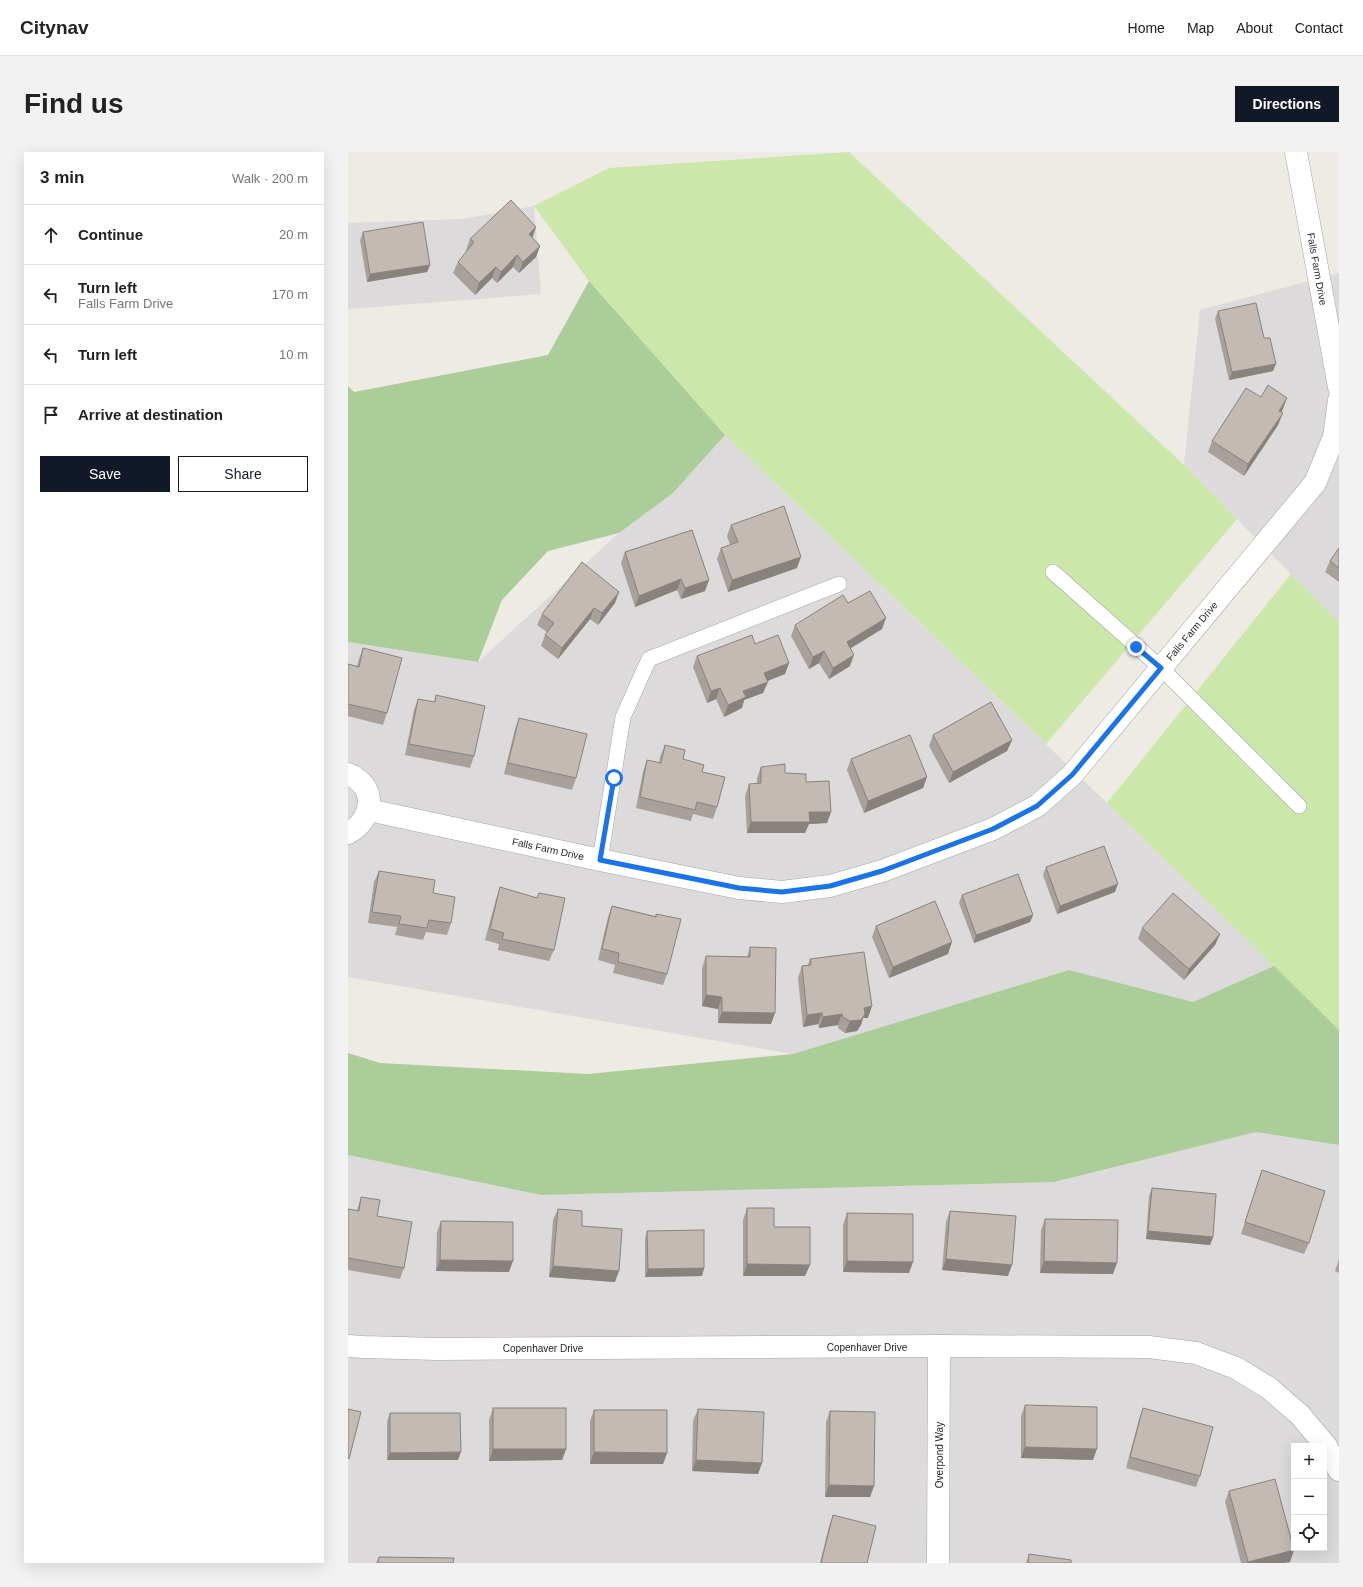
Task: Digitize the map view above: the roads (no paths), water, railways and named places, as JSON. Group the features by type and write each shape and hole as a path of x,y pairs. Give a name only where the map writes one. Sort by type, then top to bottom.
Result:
{"street":[{"name":"Falls Farm Drive","path":"1296,152 1339,387"},
{"name":"Falls Farm Drive","path":"368,810 739,888 782,892 830,886 882,871 993,829 1037,806 1072,775 1315,482 1334,437 1339,400"},
{"path":"348,774 359,780 366,789 369,799 368,810 364,820 357,828 348,833"},
{"name":"Copenhaver Drive","path":"348,1346 437,1349 939,1346 1149,1347 1196,1354 1236,1368 1268,1388 1300,1414 1326,1446 1339,1470"},
{"name":"Overpond Way","path":"938,1563 939,1346"}],"lane":[{"path":"1053,572 1161,668 1299,806"},
{"path":"600,860 623,718 648,659 839,584"}]}
